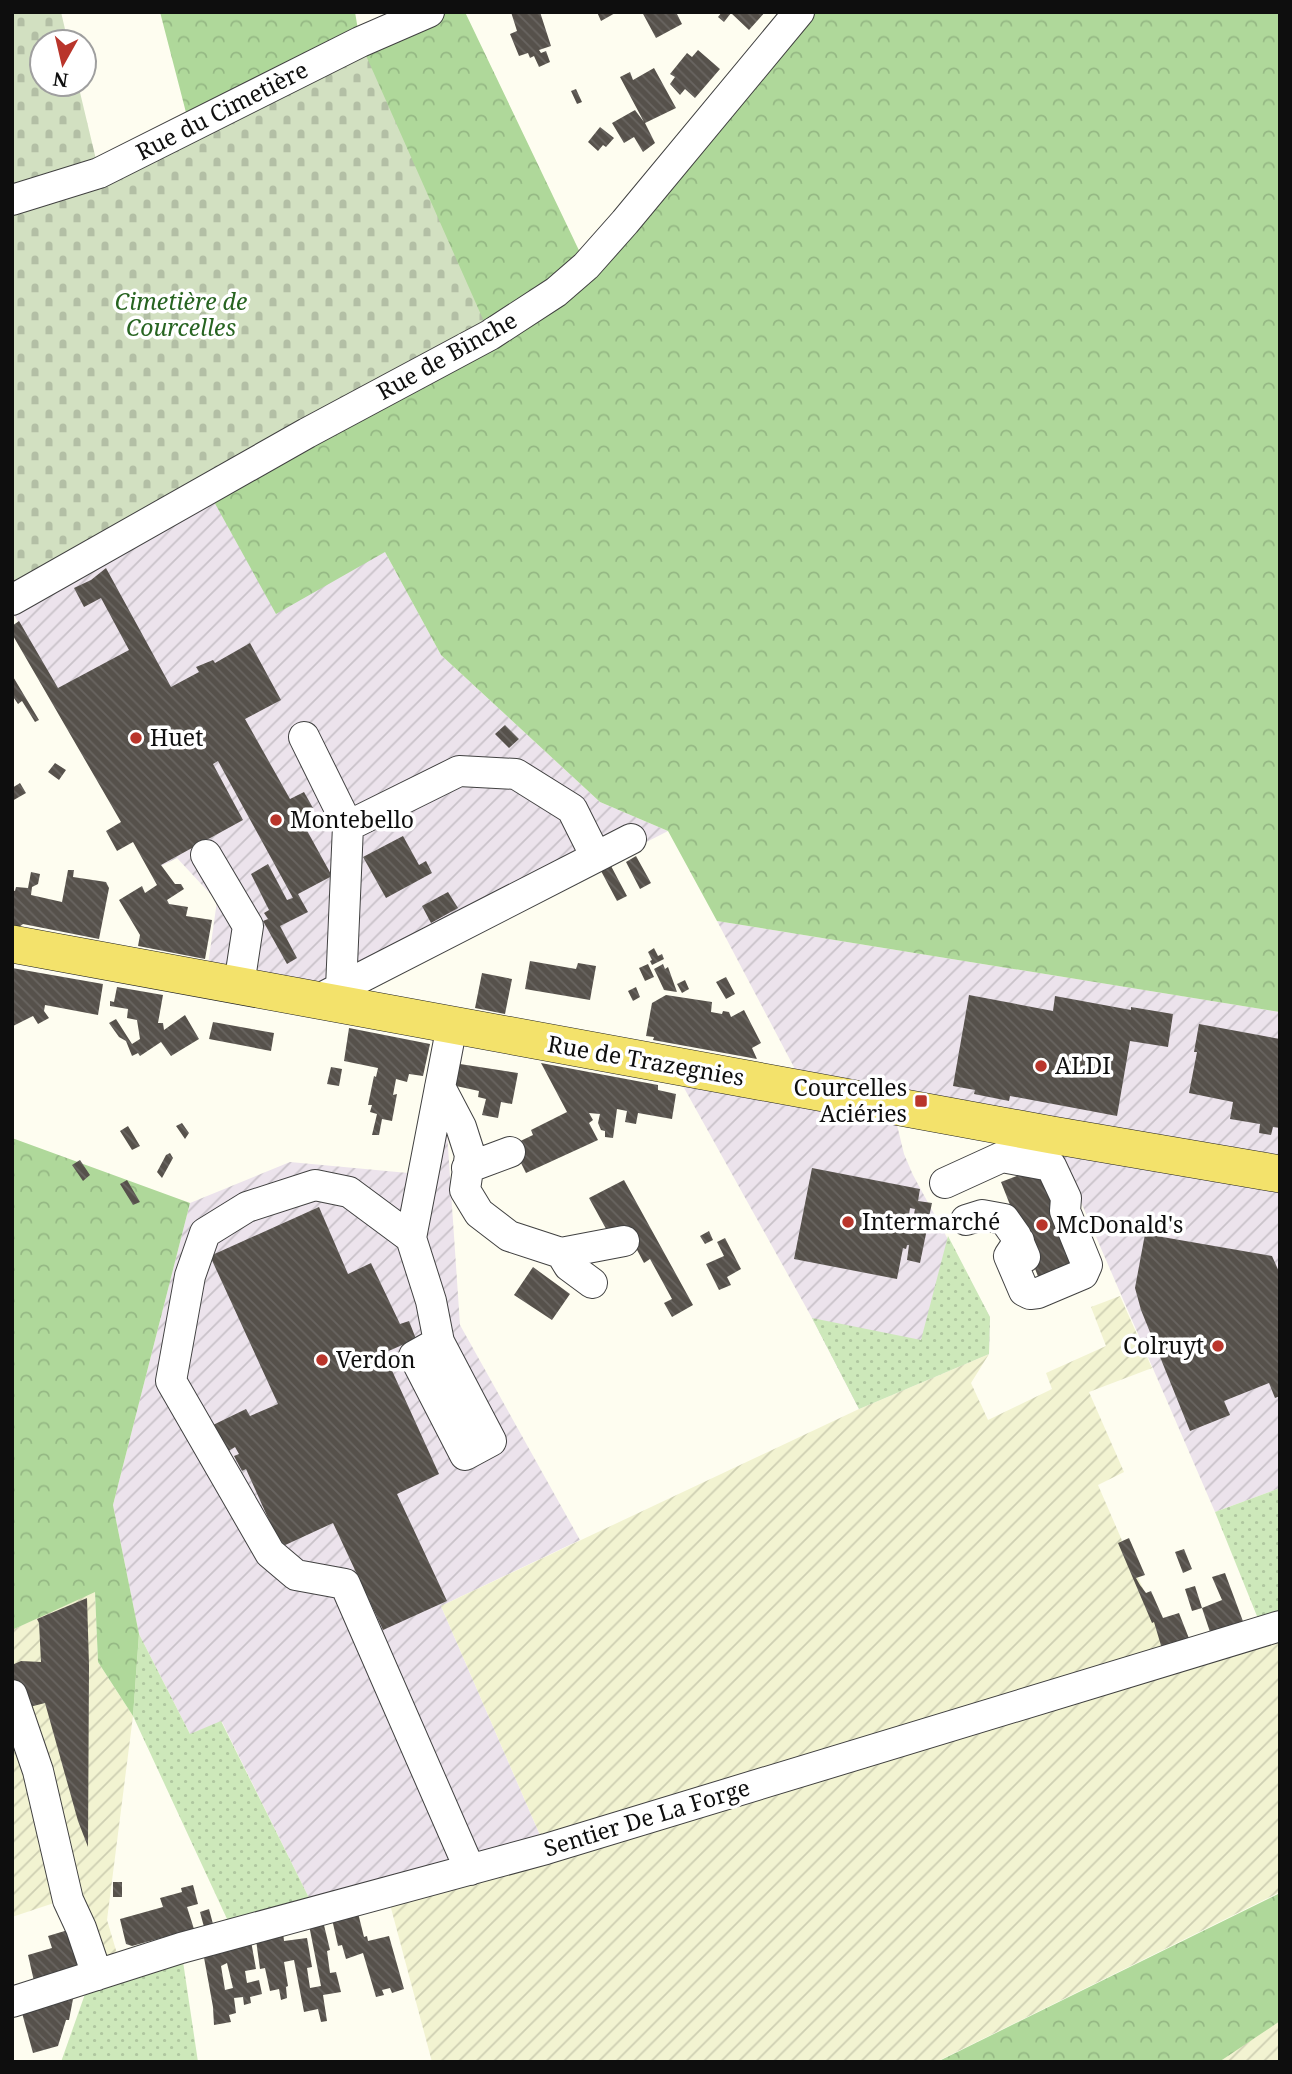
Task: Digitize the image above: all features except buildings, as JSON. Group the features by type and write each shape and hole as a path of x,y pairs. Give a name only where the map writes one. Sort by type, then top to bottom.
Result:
{"main road":[{"name":"Rue de Trazegnies","path":"12,944 239,985 330,994 452,1025 1280,1174"}],"street":[{"name":"Rue du Cimetière","path":"12,200 99,173 360,42 429,12"},
{"name":"Rue de Binche","path":"12,600 307,433 491,335 556,292 586,266 625,222 799,12"},
{"path":"304,737 348,827 330,994"},
{"path":"348,827 458,771 516,774 572,808 596,857"},
{"path":"330,994 631,839"},
{"path":"206,855 248,926 239,985"},
{"path":"439,1342 431,1301 411,1238 452,1025"},
{"path":"440,1087 461,1127 470,1155 465,1190 479,1213 509,1236 561,1253 624,1241"},
{"path":"467,1168 510,1152"},
{"path":"945,1184 1002,1157 1051,1166 1066,1198 1065,1212 1087,1265 1083,1273 1040,1292 1019,1241 1004,1219 982,1215 966,1220"},
{"path":"411,1238 349,1192 315,1185 247,1207 205,1233 190,1276 172,1381 270,1553 296,1575 345,1584 470,1870"},
{"path":"561,1253 569,1266 592,1283"},
{"name":"Sentier De La Forge","path":"12,2002 181,1948 573,1841 1280,1626"},
{"path":"12,1695 38,1771 68,1900 97,1975"}],"shaded area":[{"path":"207,489 385,552 441,655 600,802 668,831 333,1002 206,979 217,901 177,858 153,870 12,611"},
{"path":"717,921 1280,1012 1280,1488 1215,1512 1052,1135 897,1125 904,1154 913,1175 990,1317 989,1354 859,1409 812,1318 683,1086 806,1090"},
{"path":"468,1028 447,1132 460,1325 580,1540 441,1606 546,1849 316,1912 222,1722 190,1734 139,1634 113,1505 190,1203 290,1162 408,1173 418,1126"}],"green space":[{"name":"Cimetière de Courcelles","path":"12,12 61,12 65,28 28,28 28,98 81,98 99,172 360,42 490,335 12,600"},
{"path":"160,12 355,12 360,42 429,12 465,12 586,265 799,12 1280,12 1280,1012 717,921 668,831 600,802 441,655 385,552 276,614 207,489 190,128"},
{"path":"12,1138 190,1203 113,1505 139,1634 133,1716 98,1662 95,1592 12,1630"},
{"path":"948,1236 990,1317 989,1354 859,1409 812,1318 921,1340"},
{"path":"1120,1296 1152,1368 1089,1392 1124,1472 1098,1485 1169,1649 1280,1626 1280,1892 936,2062 432,2062 387,1893 546,1849 441,1606 859,1409 989,1354 971,1383 988,1420 1052,1389 1046,1373 1106,1346 1091,1307"},
{"path":"1280,1488 1280,1626 1263,1631 1215,1512"},
{"path":"95,1591 98,1662 133,1716 107,1920 121,1967 91,1977 60,1901 12,1917 12,1630"},
{"path":"139,1634 190,1734 221,1721 316,1912 234,1934 133,1716"},
{"path":"1280,1893 1280,2021 1219,2062 937,2062"},
{"path":"181,1948 198,2062 61,2062 91,1977"},
{"path":"1280,2021 1280,2062 1219,2062 1262,2031"}],"place":[{"name":"Huet","path":"136,738"},
{"name":"Montebello","path":"276,820"},
{"name":"ALDI","path":"1041,1066"},
{"name":"Courcelles Aciéries","path":"921,1101"},
{"name":"Intermarché","path":"848,1222"},
{"name":"McDonald's","path":"1042,1225"},
{"name":"Colruyt","path":"1218,1346"},
{"name":"Verdon","path":"322,1360"}]}
